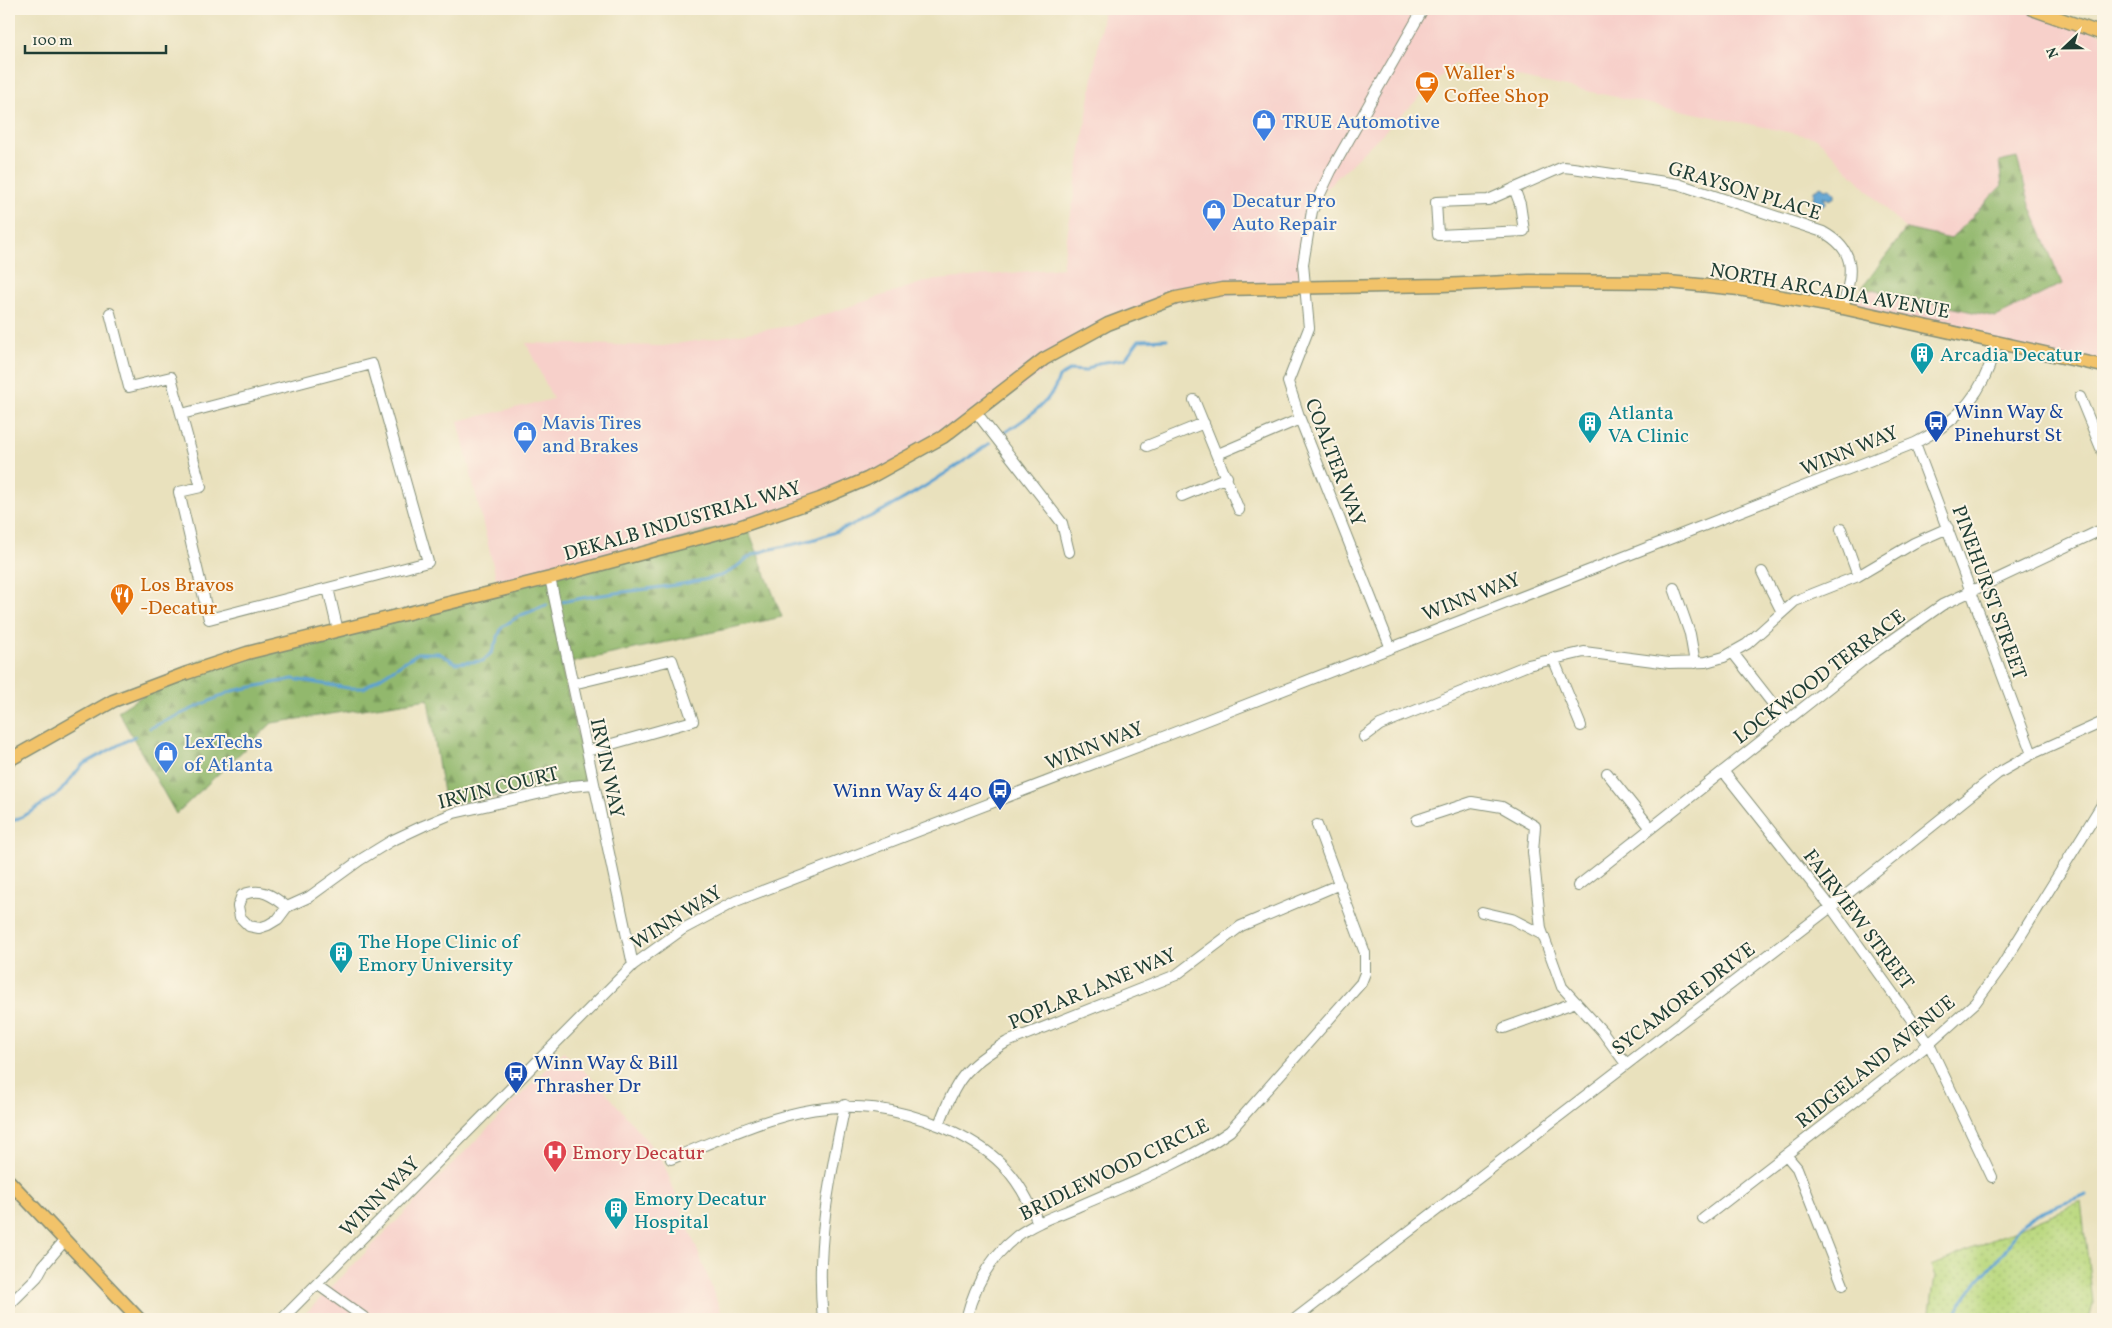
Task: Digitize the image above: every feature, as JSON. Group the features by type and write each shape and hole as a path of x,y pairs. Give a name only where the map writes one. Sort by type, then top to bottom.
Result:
{"main road":[{"path":"2032,9 2103,34"},
{"name":"NORTH ARCADIA AVENUE","path":"1306,287 1442,285 1529,281 1669,282 1739,289 1843,308 2103,366"},
{"name":"DEKALB INDUSTRIAL WAY","path":"9,760 113,701 201,668 338,630 550,578 734,528 820,499 903,461 944,437 1044,359 1117,320 1176,298 1222,290 1306,287"},
{"path":"9,1181 139,1319"}],"street":[{"path":"1306,287 1303,264 1304,250 1316,199 1423,9"},
{"name":"GRAYSON PLACE","path":"1514,188 1520,204 1524,231 1438,235 1436,202 1488,200 1514,188 1563,167 1678,184 1823,232 1839,241 1849,260 1850,277 1843,308"},
{"name":"COALTER WAY","path":"1306,287 1309,328 1288,382 1300,419 1390,646"},
{"path":"110,313 129,387 171,377 201,487 179,492 209,619 428,562 372,364 182,414"},
{"name":"WINN WAY","path":"282,1319 633,965 683,929 736,901 1176,732 1390,646 1914,443 1956,418 1967,406 1982,383 1996,341"},
{"path":"2080,397 2103,453"},
{"path":"1194,400 1218,454 1239,510"},
{"path":"976,412 1062,523 1069,552"},
{"path":"1218,454 1300,419"},
{"path":"1147,446 1204,423"},
{"name":"PINEHURST STREET","path":"1914,443 1948,528 2032,754"},
{"path":"1182,496 1227,477"},
{"path":"1364,737 1380,724 1528,665 1553,658 1584,652 1669,663 1695,663 1716,660 1733,653 1747,644 1795,601 1858,576 1914,543 1948,528"},
{"path":"1841,529 1858,576"},
{"name":"LOCKWOOD TERRACE","path":"1578,886 1650,827 1787,722 1861,662 1942,605 1970,590 2103,529"},
{"path":"1762,572 1782,612"},
{"name":"IRVIN WAY","path":"550,578 633,965"},
{"path":"328,588 338,630"},
{"path":"1674,588 1690,634 1695,663"},
{"path":"1733,653 1787,722"},
{"path":"1553,658 1581,726"},
{"path":"573,684 672,660 693,721 587,750"},
{"name":"SYCAMORE DRIVE","path":"1295,1319 1831,907 1997,774 2032,754 2103,722"},
{"name":"FAIRVIEW STREET","path":"1724,771 1831,907 1929,1044 1992,1177"},
{"path":"1607,773 1650,827"},
{"name":"IRVIN COURT","path":"287,908 273,897 256,890 242,895 238,906 240,917 249,926 259,928 278,918 287,908 309,897 360,860 391,841 454,813 572,786 593,784"},
{"path":"1417,820 1429,818 1472,802 1502,807 1535,826 1533,852 1543,935 1562,987 1602,1031 1626,1064"},
{"name":"RIDGELAND AVENUE","path":"1703,1218 1929,1044 1975,1003 2002,966 2103,803"},
{"name":"BRIDLEWOOD CIRCLE","path":"966,1319 979,1283 988,1267 1018,1235 1038,1223 1161,1169 1221,1138 1239,1121 1355,991 1365,973 1365,953 1316,825"},
{"name":"POPLAR LANE WAY","path":"939,1126 953,1089 973,1064 985,1054 1007,1042 1176,975 1241,926 1340,884"},
{"path":"1482,912 1512,918 1543,935"},
{"path":"1504,1028 1576,1002"},
{"path":"823,1319 820,1259 823,1218 845,1105"},
{"path":"671,1158 775,1118 845,1105 905,1112 965,1137 998,1158 1019,1183 1038,1223"},
{"path":"1786,1155 1797,1168 1843,1284"},
{"path":"9,1305 37,1277 46,1261 65,1240"},
{"path":"317,1284 366,1319"}],"shaded area":[{"path":"1104,9 2023,9 2103,34 2103,369 1849,307 1905,229 1817,138 1454,64 1311,203 1304,288 1185,299 1143,310 1075,348 1016,391 880,475 745,521 499,590 458,421 553,399 526,343 663,346 790,326 927,281 1062,268"},
{"name":"Emory Decatur","path":"563,1052 601,1086 662,1159 724,1319 300,1319"}],"green space":[{"path":"2017,158 2030,205 2062,284 1996,317 1862,288 1906,229 1951,239 2002,185 1999,162"},
{"path":"745,521 782,617 561,665 588,781 445,805 428,699 272,723 176,814 118,711 202,659 499,590"},
{"path":"2081,1202 2093,1303 2089,1319 1929,1319 1935,1276 1931,1266"}],"water":[{"path":"1821,186 1825,189 1830,188 1835,193 1835,197 1830,200 1823,197 1826,202 1822,206 1813,199 1814,190"}],"waterway":[{"path":"1003,434 1044,403 1055,387 1059,377 1071,370 1085,371 1098,363 1125,359 1139,340 1167,339"},
{"path":"562,602 700,581 725,574 755,554 811,540 864,520 929,484 990,443"},
{"path":"150,728 232,691 293,679 348,688 364,688 418,653 439,653 456,663 483,661 492,652 502,627 519,616 547,605"},
{"path":"9,823 31,812 60,792 82,765 135,736"},
{"path":"1954,1319 1963,1300 2004,1252 2017,1229 2043,1212 2086,1195"}],"place":[{"name":"Waller's Coffee Shop","path":"1427,104"},
{"name":"TRUE Automotive","path":"1264,142"},
{"name":"Decatur Pro Auto Repair","path":"1214,232"},
{"name":"Arcadia Decatur","path":"1922,375"},
{"name":"Winn Way & Pinehurst St","path":"1936,443"},
{"name":"Atlanta VA Clinic","path":"1590,444"},
{"name":"Mavis Tires and Brakes","path":"525,454"},
{"name":"Los Bravos -Decatur","path":"122,616"},
{"name":"LexTechs of Atlanta","path":"166,774"},
{"name":"Winn Way & 440","path":"1000,811"},
{"name":"The Hope Clinic of Emory University","path":"341,974"},
{"name":"Winn Way & Bill Thrasher Dr","path":"516,1094"},
{"name":"Emory Decatur","path":"555,1173"},
{"name":"Emory Decatur Hospital","path":"616,1230"}]}
